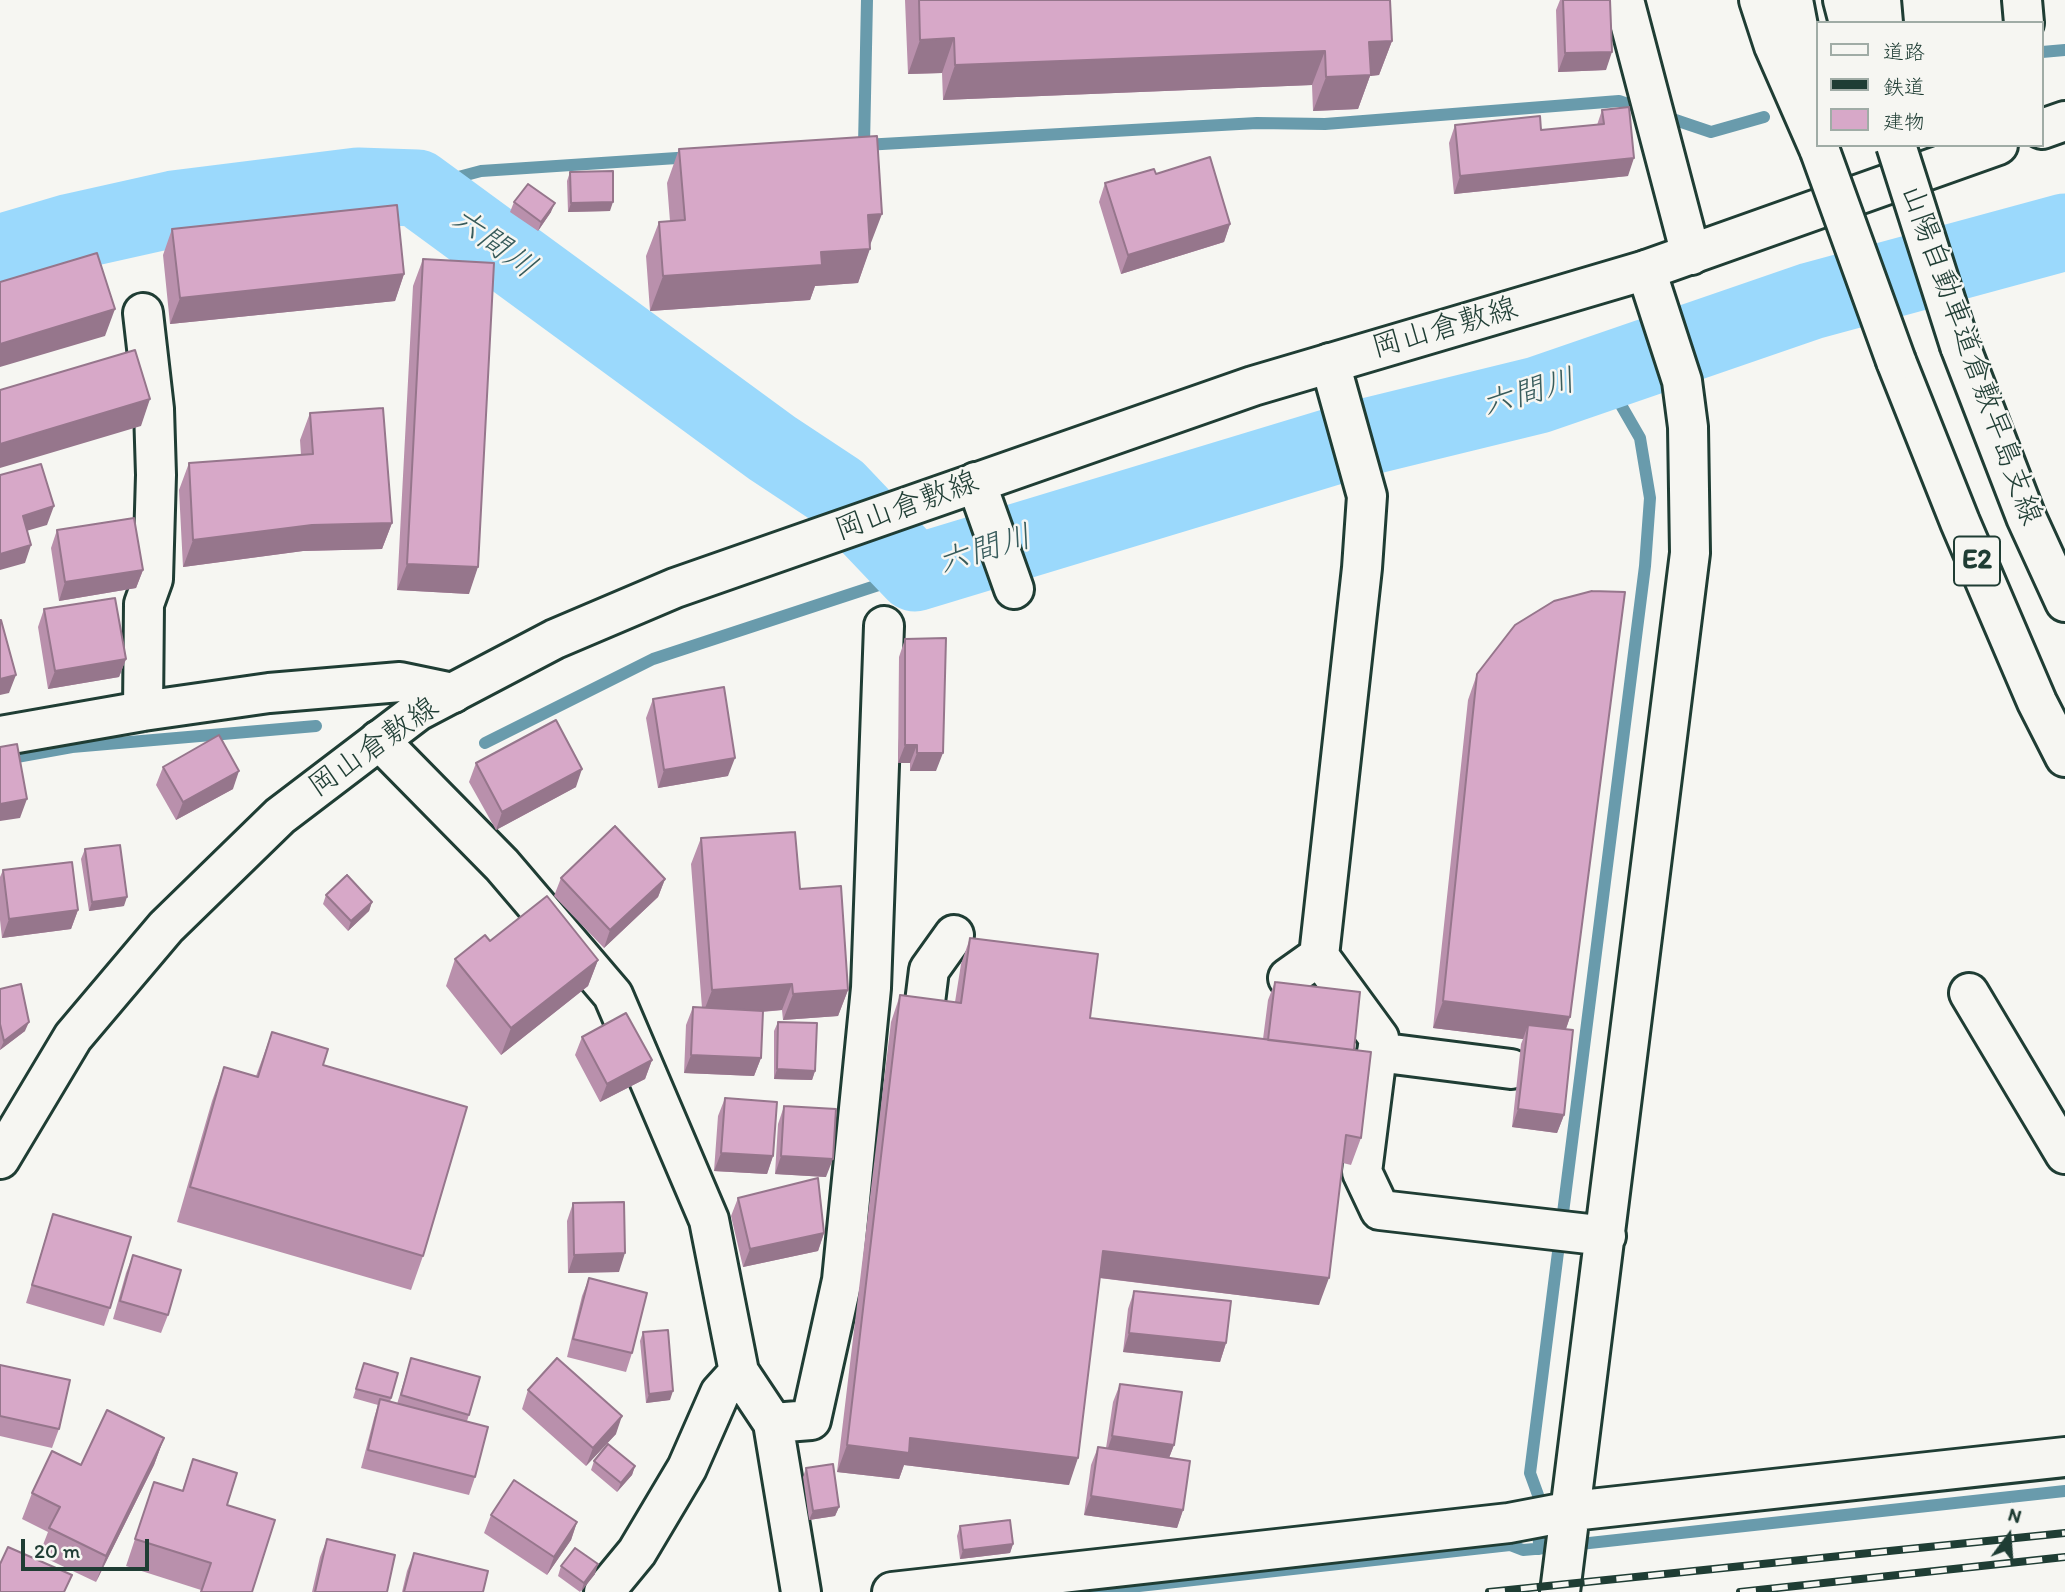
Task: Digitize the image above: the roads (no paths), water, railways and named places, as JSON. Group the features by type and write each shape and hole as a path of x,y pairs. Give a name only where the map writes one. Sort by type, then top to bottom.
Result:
{"main road":[{"path":"1624,0 1691,255"},
{"path":"1759,0 1774,47 1816,139"},
{"path":"1793,0 1816,129"},
{"path":"1843,0 1848,21"},
{"path":"1881,0 1883,21"},
{"path":"2022,0 2024,21"},
{"name":"E2","path":"1819,147 1896,361 1970,546 2037,702 2065,757"},
{"name":"山陽自動車道倉敷早島支線","path":"1897,147 1960,346 2026,517 2065,602"},
{"name":"岡山倉敷線","path":"0,1159 73,1037 166,927 281,816 418,711 555,639 675,588 904,506 981,497 1253,386 1329,363 1650,285 1691,255 1992,147"},
{"path":"1557,1538 1576,1232 1690,553 1688,427 1682,381 1650,285"},
{"path":"143,313 154,409 156,475 153,579 144,604 143,711"},
{"path":"1329,363 1367,496 1362,568 1319,956 1379,1038 1362,1172 1380,1210 1576,1232"},
{"path":"981,497 1014,589"},
{"path":"773,1423 811,1420 842,1280 871,988 884,626"},
{"path":"0,736 143,711 269,693 400,682 453,693"},
{"path":"379,740 502,865 613,995 709,1220 739,1372 773,1423 801,1592"},
{"path":"916,1079 929,970 954,935"},
{"path":"1288,978 1319,956"},
{"path":"1969,993 2065,1154"},
{"path":"1377,1052 1511,1069"},
{"path":"604,1592 637,1552 687,1468 720,1393 739,1372"},
{"path":"892,1592 1557,1538 2065,1457"}],"waterway":[{"path":"864,145 867,0"},
{"path":"2044,52 2065,50"},
{"path":"864,145 1257,123 1325,124 1619,101 1711,132 1764,117"},
{"path":"417,188 481,171 692,157"},
{"name":"六間川","path":"0,253 71,232 174,209 358,186 417,188 772,448 837,491 915,573 1354,440 1538,395 1811,301 2065,232"},
{"path":"1539,1549 1538,1495 1530,1473 1645,566 1650,498 1640,438 1602,372"},
{"path":"485,743 653,659 915,573"},
{"path":"0,760 72,747 316,726"},
{"path":"1571,1545 2065,1491"},
{"path":"1085,1592 1510,1545 1523,1550 1546,1548"}],"railway":[{"path":"1489,1592 2065,1533"},
{"path":"1740,1592 2065,1557"}]}
